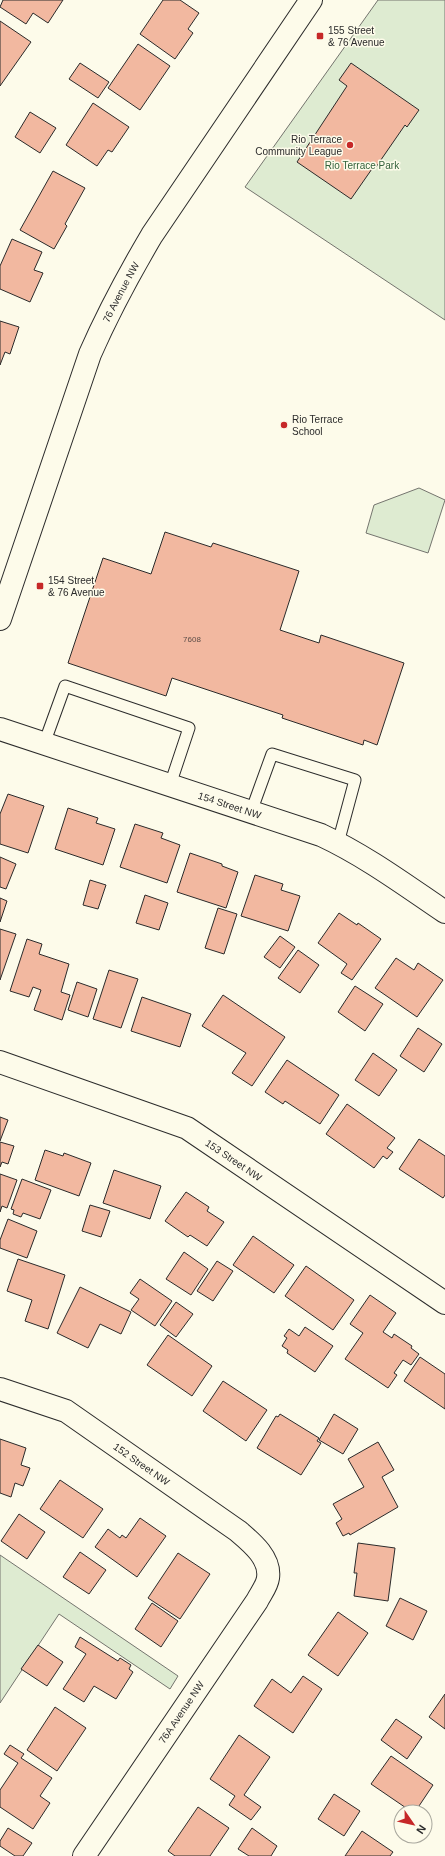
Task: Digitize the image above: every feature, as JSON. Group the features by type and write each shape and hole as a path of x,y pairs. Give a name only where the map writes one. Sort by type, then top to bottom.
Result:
{"street":[{"name":"76 Avenue NW","path":"0,618 90,354 103,325 134,264 152,235 311,0"},
{"name":"154 Street NW","path":"0,730 321,835 368,860 445,912"},
{"name":"153 Street NW","path":"0,1062 187,1128 445,1302"},
{"name":"152 Street NW","path":"0,1389 66,1411 238,1531 260,1553 266,1565"},
{"name":"76A Avenue NW","path":"84,1856 257,1601 265,1586 268,1576 266,1565"}],"lane":[{"path":"44,744 65,686 189,728 170,785"},
{"path":"251,812 272,754 355,780 338,843"}],"green space":[{"name":"Rio Terrace Park","path":"378,0 445,0 445,320 245,187"},
{"path":"419,488 445,500 428,553 366,533 374,505"},
{"path":"0,1555 178,1676 170,1689 59,1614 0,1703"}],"building":[{"path":"3,0 63,0 48,23 33,13 26,24 0,7"},
{"path":"163,0 180,0 199,13 188,29 193,33 175,59 140,34"},
{"path":"0,21 31,42 0,86"},
{"path":"138,44 170,66 140,110 108,88"},
{"path":"80,63 109,82 98,98 69,79"},
{"name":"Rio Terrace Community League","path":"351,63 419,110 407,127 405,125 376,167 374,166 351,199 297,162 347,86 339,80"},
{"path":"93,103 129,127 112,152 108,150 97,166 66,145"},
{"path":"30,112 56,128 40,153 15,137"},
{"path":"53,171 85,188 65,224 67,226 54,249 20,230"},
{"path":"12,239 42,252 34,270 43,273 30,302 0,289 0,266"},
{"path":"0,321 19,327 10,354 5,352 0,365"},
{"path":"165,532 211,547 213,543 299,571 280,630 319,643 321,635 404,663 377,745 364,740 363,745 282,718 283,715 172,678 166,696 68,663 103,558 151,574"},
{"path":"8,794 44,806 28,853 0,844 0,814"},
{"path":"68,808 98,818 96,823 115,829 103,865 55,849"},
{"path":"135,824 163,833 161,838 180,845 167,883 120,867"},
{"path":"190,853 222,864 222,866 238,872 226,908 177,892"},
{"path":"0,857 16,864 6,889 0,887"},
{"path":"255,875 283,884 281,890 300,896 288,931 241,916"},
{"path":"90,880 106,885 98,909 83,905"},
{"path":"145,895 168,903 159,930 136,923"},
{"path":"0,898 7,901 0,922"},
{"path":"218,908 237,914 224,954 205,948"},
{"path":"339,913 357,925 358,923 381,939 352,980 341,973 347,964 318,943"},
{"path":"0,929 16,934 0,980"},
{"path":"280,936 295,947 280,968 264,957"},
{"path":"27,939 42,944 39,954 69,964 61,992 70,995 62,1020 34,1010 41,990 33,987 29,997 10,991"},
{"path":"298,950 319,965 300,993 278,978"},
{"path":"396,958 414,970 418,963 443,980 417,1017 375,988"},
{"path":"109,970 138,979 121,1028 93,1019"},
{"path":"77,982 97,989 88,1017 68,1010"},
{"path":"355,986 383,1004 365,1031 338,1012"},
{"path":"223,995 285,1037 252,1086 232,1073 246,1053 202,1026"},
{"path":"142,997 191,1014 180,1047 131,1031"},
{"path":"418,1028 442,1044 424,1072 400,1056"},
{"path":"373,1053 397,1070 379,1096 355,1080"},
{"path":"287,1060 339,1095 320,1124 285,1101 283,1104 265,1092"},
{"path":"347,1104 395,1138 387,1148 393,1152 387,1159 383,1156 374,1168 326,1134"},
{"path":"0,1117 8,1120 0,1141"},
{"path":"419,1139 445,1156 445,1195 443,1198 399,1169"},
{"path":"0,1142 14,1146 8,1164 2,1162 0,1167"},
{"path":"45,1150 63,1156 64,1153 91,1163 79,1196 35,1180"},
{"path":"114,1170 161,1186 150,1219 103,1203"},
{"path":"0,1174 17,1180 7,1208 2,1206 0,1212"},
{"path":"22,1179 51,1190 40,1219 23,1213 21,1217 13,1214 14,1210 11,1209"},
{"path":"186,1192 209,1207 207,1211 224,1222 207,1246 190,1235 188,1237 165,1221"},
{"path":"90,1205 110,1211 101,1237 82,1231"},
{"path":"8,1219 37,1231 27,1258 0,1248 0,1240"},
{"path":"253,1236 294,1265 274,1293 233,1265"},
{"path":"184,1252 208,1269 191,1295 166,1279"},
{"path":"18,1259 65,1275 48,1329 25,1321 32,1300 7,1291"},
{"path":"217,1261 233,1271 213,1301 197,1291"},
{"path":"306,1266 354,1300 333,1330 285,1296"},
{"path":"140,1279 172,1301 155,1326 131,1310 139,1299 130,1293"},
{"path":"80,1287 131,1312 121,1334 100,1324 88,1348 57,1333"},
{"path":"370,1295 396,1313 383,1332 392,1338 394,1334 412,1346 411,1348 419,1354 411,1365 403,1360 394,1373 397,1375 388,1388 345,1359 363,1333 350,1324"},
{"path":"176,1302 193,1314 176,1337 160,1325"},
{"path":"305,1327 333,1346 315,1372 287,1353 288,1350 282,1346 287,1338 284,1336 289,1329 299,1336"},
{"path":"168,1335 212,1366 192,1396 147,1365"},
{"path":"420,1357 445,1374 445,1409 404,1381"},
{"path":"223,1381 267,1410 246,1441 203,1411"},
{"path":"280,1414 319,1438 317,1441 321,1443 301,1475 257,1448 276,1416 278,1417"},
{"path":"334,1414 358,1429 343,1454 319,1440"},
{"path":"0,1439 26,1448 21,1465 30,1468 23,1486 15,1483 11,1497 0,1493"},
{"path":"378,1442 394,1470 382,1477 398,1507 350,1535 349,1533 343,1536 336,1523 342,1519 333,1504 364,1487 348,1459"},
{"path":"60,1480 103,1509 83,1538 40,1509"},
{"path":"19,1514 45,1532 27,1559 1,1541"},
{"path":"140,1518 166,1536 137,1577 95,1547 108,1529 120,1538 122,1535 126,1538"},
{"path":"358,1543 395,1548 388,1601 354,1596 357,1573 354,1573"},
{"path":"80,1552 106,1570 89,1594 63,1577"},
{"path":"178,1553 210,1574 180,1619 148,1598"},
{"path":"400,1598 427,1611 413,1640 386,1626"},
{"path":"152,1603 178,1621 161,1647 135,1629"},
{"path":"338,1612 368,1633 338,1676 308,1655"},
{"path":"80,1637 118,1661 120,1658 131,1665 129,1669 133,1672 116,1699 94,1686 84,1702 63,1689 86,1654 75,1647"},
{"path":"38,1645 63,1662 47,1686 21,1669"},
{"path":"303,1676 322,1689 293,1733 254,1706 272,1679 291,1693"},
{"path":"445,1694 445,1729 429,1717"},
{"path":"55,1707 86,1728 57,1771 27,1750"},
{"path":"396,1719 422,1737 407,1759 381,1740"},
{"path":"239,1735 270,1757 244,1795 261,1807 251,1820 229,1805 235,1796 210,1779"},
{"path":"10,1745 24,1754 21,1758 52,1778 40,1796 50,1803 33,1829 0,1807 0,1790 18,1763 4,1754"},
{"path":"391,1756 433,1785 420,1804 400,1804 371,1784"},
{"path":"334,1794 360,1811 344,1836 318,1819"},
{"path":"198,1807 229,1828 210,1856 175,1856 168,1851"},
{"path":"8,1828 32,1843 23,1856 15,1856 0,1846 0,1841"},
{"path":"252,1828 277,1846 271,1856 249,1856 238,1849"},
{"path":"362,1831 393,1852 390,1856 345,1856"}],"place":[{"name":"155 Street & 76 Avenue","path":"320,36"},
{"name":"Rio Terrace Community League","path":"350,145"},
{"name":"Rio Terrace School","path":"284,425"},
{"name":"154 Street & 76 Avenue","path":"40,586"}]}
